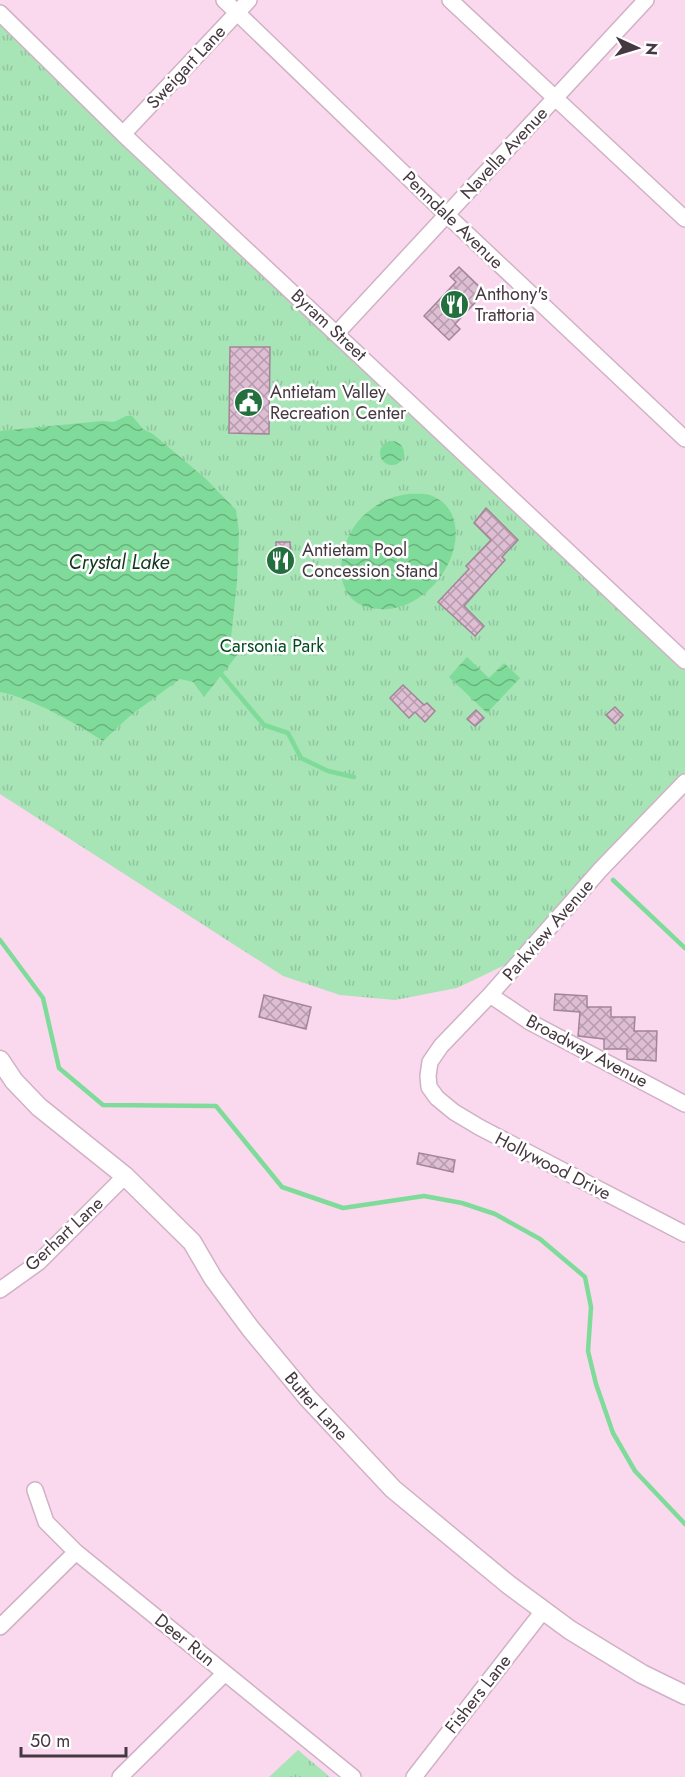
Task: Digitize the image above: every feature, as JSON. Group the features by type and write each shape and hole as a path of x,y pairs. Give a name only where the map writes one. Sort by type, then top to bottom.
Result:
{"street":[{"name":"Penndale Avenue","path":"224,0 447,215 685,439"},
{"name":"Sweigart Lane","path":"123,134 249,0"},
{"path":"450,0 685,219"},
{"name":"Navella Avenue","path":"337,333 646,0"},
{"name":"Byram Street","path":"0,13 123,134 685,662"},
{"name":"Parkview Avenue","path":"429,1087 430,1062 441,1046 490,995 601,869 685,782"},
{"name":"Broadway Avenue","path":"490,995 530,1022 685,1104"},
{"name":"Butter Lane","path":"0,1060 14,1081 39,1107 125,1176 192,1242 213,1278 250,1328 307,1397 364,1460 401,1496 543,1611 604,1652 685,1695"},
{"name":"Hollywood Drive","path":"429,1087 437,1098 454,1112 479,1127 685,1234"},
{"name":"Gerhart Lane","path":"0,1290 39,1262 125,1176"},
{"name":"Deer Run","path":"35,1490 46,1522 76,1552 353,1777"},
{"path":"0,1627 76,1552"},
{"name":"Fishers Lane","path":"414,1777 543,1611"},
{"path":"120,1777 225,1674"}],"green space":[{"name":"Carsonia Park","path":"0,13 685,661 685,782 541,938 505,965 457,988 395,1000 340,995 283,976 0,794"},
{"path":"298,1750 330,1777 269,1777"}],"water":[{"name":"Crystal Lake","path":"126,416 132,416 143,429 153,434 206,479 236,510 239,532 231,638 241,650 204,697 193,682 180,679 131,715 103,741 39,705 0,692 0,431 102,421 114,422"},
{"path":"387,441 397,441 404,448 404,458 397,465 387,465 380,458 380,448"},
{"path":"409,494 430,495 448,508 455,525 455,545 447,566 434,584 417,599 395,608 371,608 357,603 348,594 341,569 343,554 353,528 361,518 383,502"},
{"path":"467,657 489,678 504,663 520,678 487,713 449,677"}],"building":[{"name":"Anthony's Trattoria","path":"459,267 485,292 455,324 460,329 449,340 424,316 456,282 450,276"},
{"name":"Antietam Valley Recreation Center","path":"230,347 270,347 269,434 229,433"},
{"path":"486,508 518,540 502,557 505,560 464,606 484,626 475,636 438,602 469,569 466,566 491,540 474,523"},
{"name":"Antietam Pool Concession Stand","path":"276,542 290,542 291,568 272,568 272,551 276,551"},
{"path":"403,685 424,705 427,703 435,711 425,722 415,712 409,718 390,698"},
{"path":"615,707 623,715 615,724 606,715"},
{"path":"476,710 484,718 475,726 467,719"},
{"path":"555,994 587,996 587,1007 611,1007 611,1017 635,1017 634,1031 657,1031 656,1061 627,1059 627,1049 604,1049 604,1039 578,1036 580,1012 554,1010"},
{"path":"264,995 311,1007 306,1029 259,1017"},
{"path":"419,1153 455,1160 453,1172 417,1164"}],"waterway":[{"path":"222,675 264,725 288,733 301,758 328,771 354,777"},
{"path":"613,880 685,948"},
{"path":"0,940 43,998 59,1068 103,1105 216,1106 282,1187 343,1208 424,1196 462,1203 495,1214 540,1239 585,1277 591,1307 588,1351 596,1384 613,1433 635,1471 685,1524"}],"place":[{"name":"Anthony's Trattoria","path":"454,304"},
{"name":"Antietam Valley Recreation Center","path":"249,402"},
{"name":"Antietam Pool Concession Stand","path":"281,560"}]}
